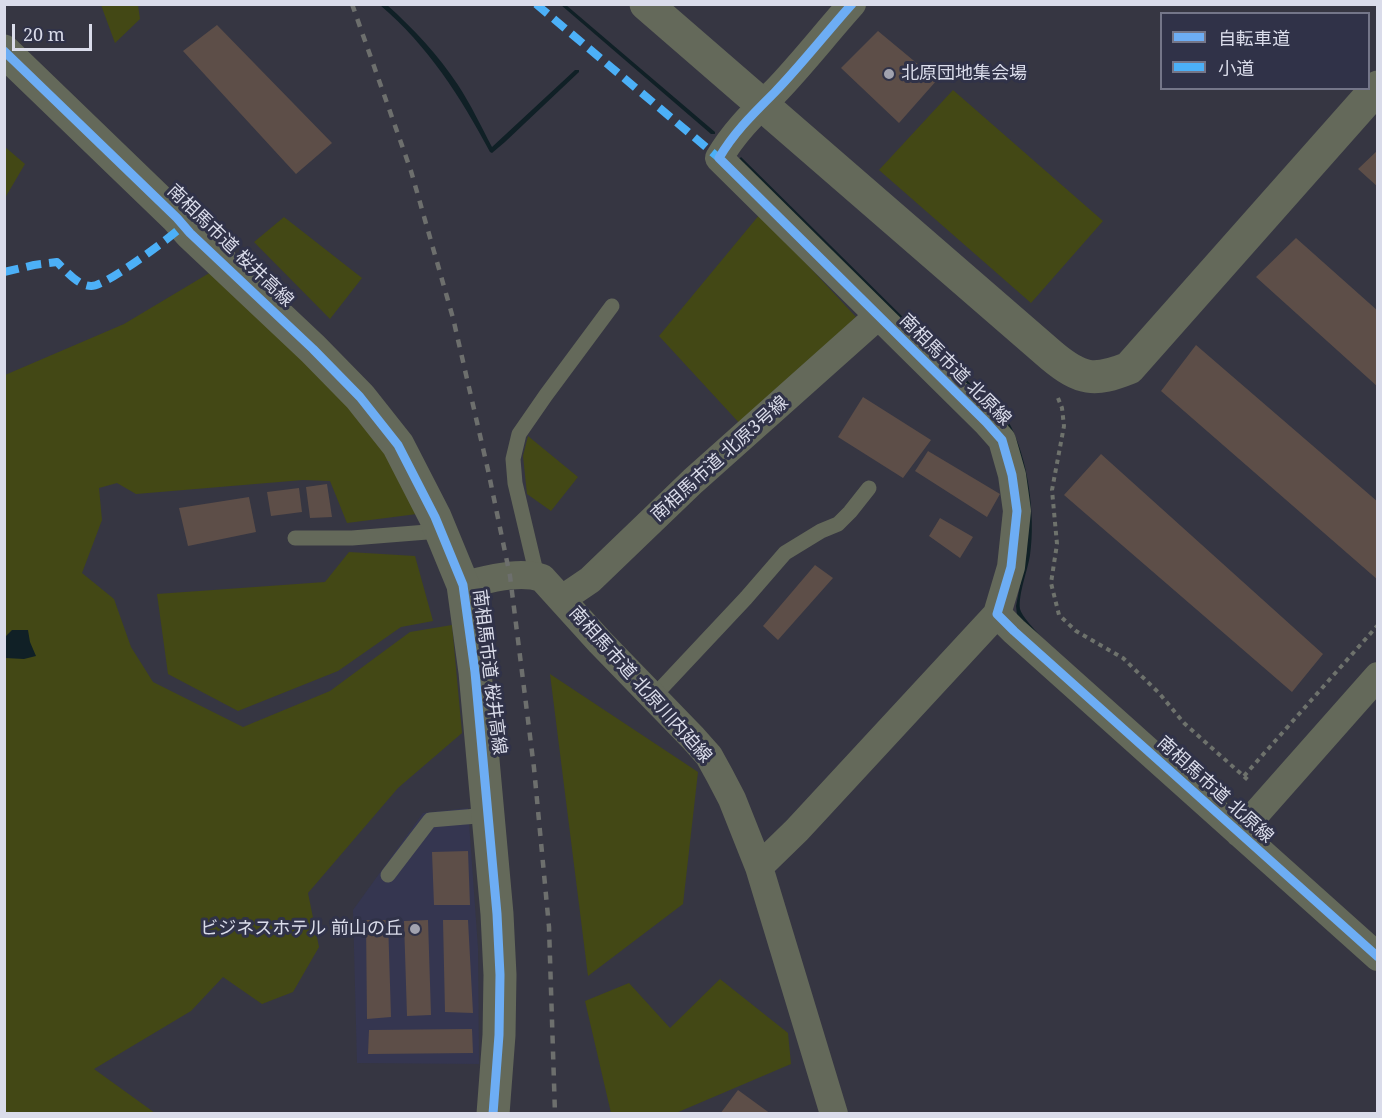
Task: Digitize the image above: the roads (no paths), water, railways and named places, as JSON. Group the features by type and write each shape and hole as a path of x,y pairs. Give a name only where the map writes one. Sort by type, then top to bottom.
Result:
{"street":[{"path":"646,4 1064,366 1085,377 1107,377 1129,368 1377,87"},
{"name":"南相馬市道 北原線","path":"852,4 775,92 760,105 730,139 718,158 1002,440 1012,475 1017,511 1011,567 998,614 1014,631 1377,957"},
{"name":"南相馬市道 桜井高線","path":"4,51 360,397 398,445 440,531 463,585 475,672 489,815 500,975 499,1035 493,1113"},
{"name":"南相馬市道 北原3号線","path":"562,599 590,580 693,481 878,316"},
{"path":"463,585 510,576 537,576"},
{"name":"南相馬市道 北原川内廹線","path":"537,576 542,578 709,756 732,799 759,867 834,1113"},
{"path":"759,867 797,830 998,614"},
{"path":"1239,833 1377,676"}],"lane":[{"path":"537,576 515,483 513,459 519,434 612,306"},
{"path":"654,696 746,598 784,552 838,524 869,488"},
{"path":"295,538 352,538 440,531"},
{"path":"388,876 430,820 489,815"}],"railway":[{"path":"352,4 411,171 453,318 510,576 534,768 549,927 555,1114"}],"place":[{"name":"北原団地集会場","path":"889,74"},
{"name":"ビジネスホテル 前山の丘","path":"415,929"}]}
